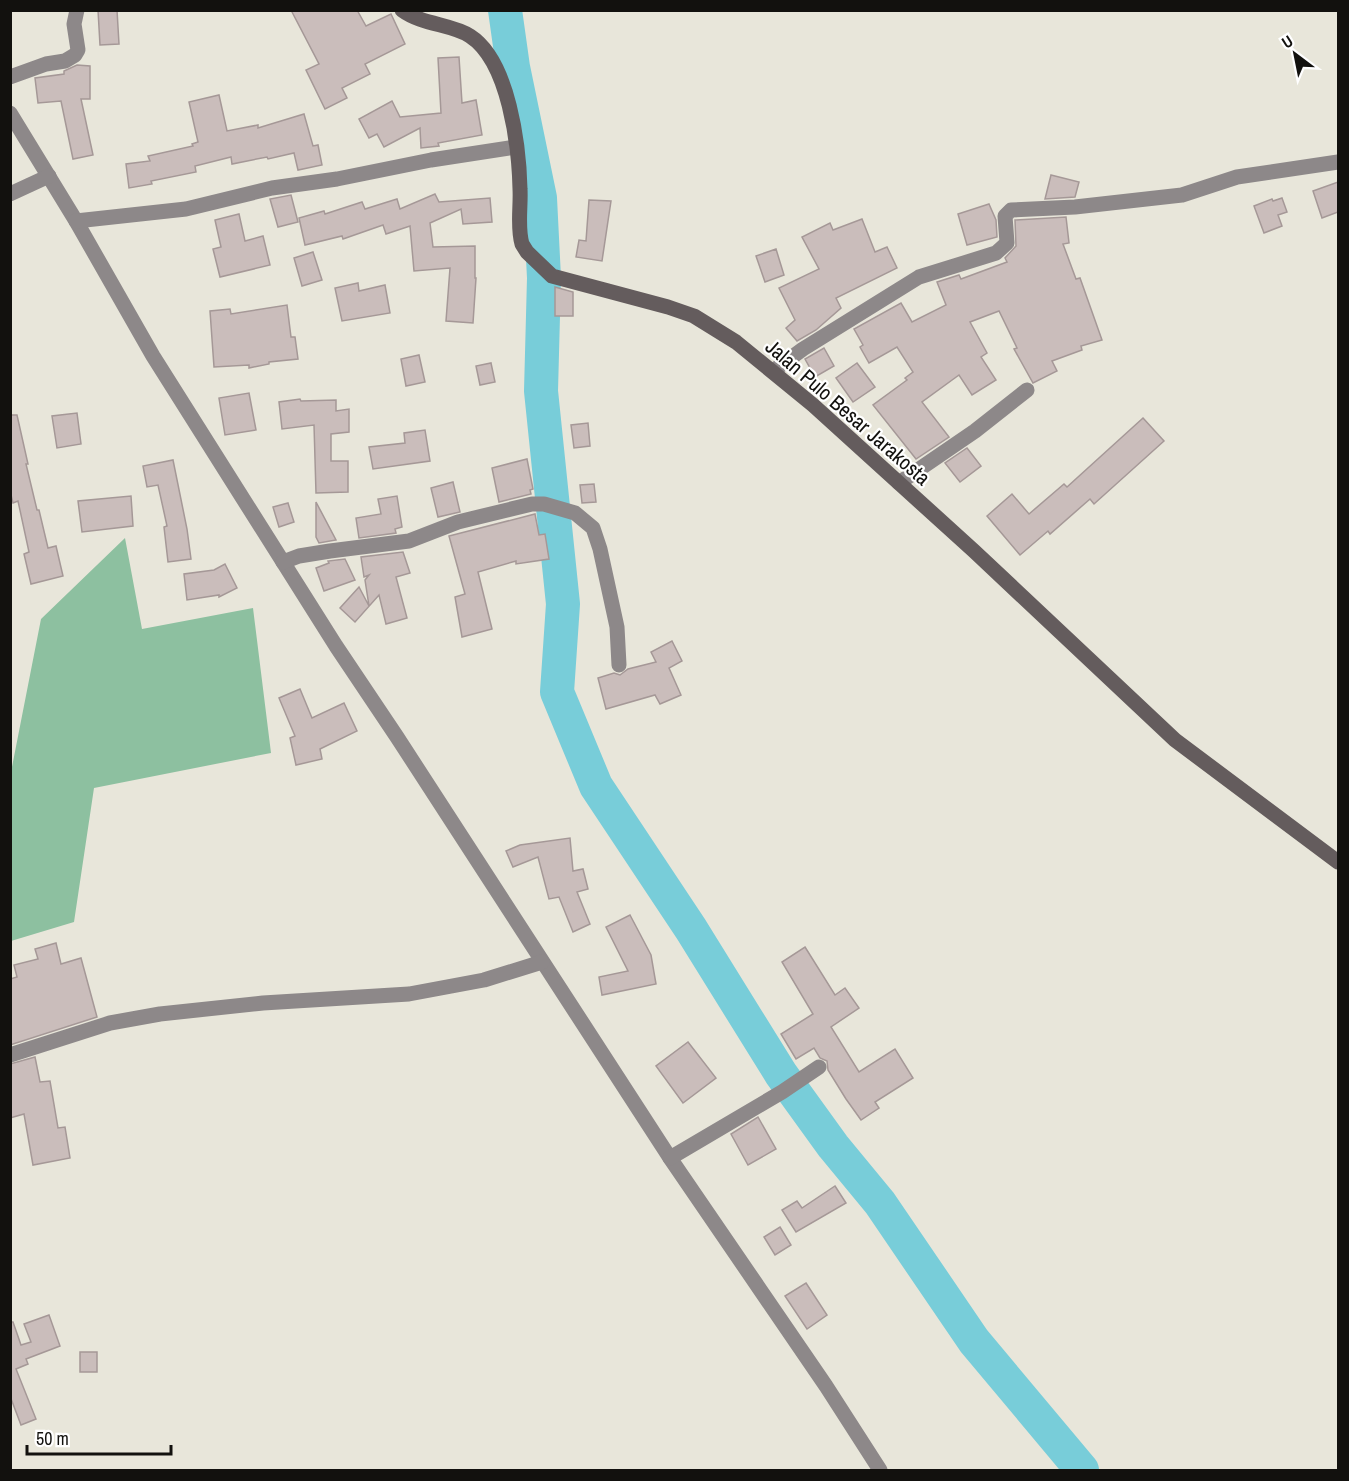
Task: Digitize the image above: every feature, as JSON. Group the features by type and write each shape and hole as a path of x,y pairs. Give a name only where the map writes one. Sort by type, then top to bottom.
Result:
{"street":[{"path":"10,77 46,64 65,61 75,55 78,50 74,24 77,10"},
{"name":"Jalan Pulo Besar Jarakosta","path":"402,10 420,20 469,35 491,57 506,97 516,147 521,240 527,252 552,276 668,307 694,316 720,330 773,371 899,483 1175,740 1338,862"},
{"path":"10,113 76,221 153,356 336,646 670,1158 826,1386 880,1470"},
{"path":"76,221 186,209 272,188 516,147"},
{"path":"773,371 803,349 919,277 996,253 1007,243 1005,216 1011,210 1075,207 1182,195 1237,177 1338,162"},
{"path":"10,194 49,176"},
{"path":"899,483 975,431 1027,390"},
{"path":"283,562 299,556 409,541 458,522 532,504 544,504 575,513 593,528 600,549 617,627 619,665"},
{"path":"10,1055 110,1023 160,1014 263,1003 409,994 484,980 542,962"},
{"path":"670,1158 815,1070"}],"green space":[{"path":"125,538 142,629 253,608 271,753 94,788 74,922 11,941 11,772 41,619"}],"building":[{"path":"98,10 117,10 119,44 100,45"},
{"path":"291,10 357,10 366,26 391,14 405,44 365,64 370,74 342,88 347,98 325,109 306,70 319,64"},
{"path":"459,57 462,103 476,100 482,135 421,148 420,128 384,147 377,134 369,138 359,119 392,101 400,117 441,113 438,58"},
{"path":"77,65 90,66 90,99 81,99 93,155 73,159 61,101 38,103 35,78 64,74 64,71"},
{"path":"219,95 227,131 258,125 258,128 304,114 313,146 318,145 322,165 298,170 294,153 232,164 231,157 195,166 196,172 129,188 126,164 150,161 148,156 193,146 192,144 198,142 189,102"},
{"path":"1051,175 1079,182 1075,197 1045,199"},
{"path":"1338,182 1338,212 1322,218 1313,191"},
{"path":"435,194 439,202 490,198 492,222 463,224 461,209 430,223 433,247 475,246 476,278 473,323 446,321 450,268 414,271 410,226 386,234 383,225 343,239 342,236 305,245 299,218 324,211 325,214 362,202 365,209 397,199 400,209"},
{"path":"291,195 298,222 278,227 270,199"},
{"path":"1282,198 1287,212 1278,215 1282,226 1264,233 1254,206"},
{"path":"589,200 611,201 602,261 576,257 579,240 586,241"},
{"path":"989,204 996,220 997,237 967,245 958,214"},
{"path":"239,214 245,241 263,236 270,265 220,277 213,249 221,247 215,220"},
{"path":"1066,217 1069,243 1063,244 1076,279 1080,278 1102,340 1081,346 1082,350 1052,361 1057,371 1033,383 1014,349 1017,348 999,311 970,322 987,353 981,357 996,380 972,395 959,375 922,402 949,437 916,459 873,405 907,380 905,378 913,372 897,347 869,363 854,329 901,303 912,322 946,305 937,282 959,275 961,279 1007,262 1005,258 1016,246 1015,220"},
{"path":"862,219 875,252 887,247 897,268 836,298 841,308 816,330 797,341 786,328 795,320 779,288 819,269 802,237 830,223 833,230"},
{"path":"776,249 784,275 765,282 756,256"},
{"path":"313,252 322,280 302,286 294,258"},
{"path":"358,283 359,291 385,285 390,313 342,321 335,288"},
{"path":"555,287 573,292 573,316 555,316"},
{"path":"287,305 291,337 295,337 298,359 269,362 269,364 249,368 249,365 214,367 210,311 230,309 231,314"},
{"path":"824,348 834,366 815,377 805,359"},
{"path":"419,355 425,382 406,386 401,359"},
{"path":"491,363 495,382 480,385 476,366"},
{"path":"857,363 875,387 853,402 836,378"},
{"path":"249,393 256,430 225,435 219,398"},
{"path":"300,399 301,401 336,400 336,411 349,409 349,432 331,434 331,461 348,461 348,492 316,493 314,425 282,429 279,402"},
{"path":"77,413 81,444 57,448 52,416"},
{"path":"10,415 17,415 37,510 39,510 48,548 56,546 63,576 31,584 24,554 29,552 18,501 13,503 10,491"},
{"path":"1143,418 1164,441 1094,504 1090,499 1050,534 1048,531 1020,555 987,516 1012,494 1029,514 1064,484 1067,487"},
{"path":"588,423 590,446 574,448 571,425"},
{"path":"425,430 430,461 373,469 369,447 405,443 404,433"},
{"path":"967,448 981,466 960,482 945,463"},
{"path":"527,459 533,489 530,490 531,494 499,502 492,468"},
{"path":"173,460 191,559 168,562 164,527 167,526 158,485 147,487 143,466"},
{"path":"453,482 460,512 438,517 431,488"},
{"path":"594,484 596,502 582,503 580,485"},
{"path":"131,496 133,526 82,532 78,501"},
{"path":"397,496 402,527 395,529 396,533 359,538 356,518 381,514 378,499"},
{"path":"316,502 336,540 319,543 316,537"},
{"path":"288,503 294,522 279,527 273,507"},
{"path":"535,514 539,535 545,534 549,559 516,564 516,561 478,572 492,629 462,637 455,597 465,594 449,536"},
{"path":"403,552 410,573 396,577 407,618 386,624 379,595 355,622 340,608 359,587 369,606 365,580 369,575 364,577 361,557"},
{"path":"345,559 355,580 324,591 316,568 329,563 328,561"},
{"path":"225,564 237,588 219,597 219,595 187,600 184,574 214,570"},
{"path":"672,641 682,661 669,668 681,695 660,704 655,695 606,709 598,678 614,673 620,675 628,669 656,662 651,652"},
{"path":"300,689 312,718 344,703 357,731 320,749 322,759 296,765 290,738 295,736 279,698"},
{"path":"570,838 573,871 583,869 588,889 577,892 590,924 573,932 559,897 549,899 538,857 513,867 506,851 520,845"},
{"path":"630,915 651,955 656,984 602,995 599,977 628,971 606,927"},
{"path":"56,943 61,964 81,958 97,1017 10,1045 10,979 17,977 14,965 38,959 35,949"},
{"path":"805,947 835,995 845,988 859,1008 831,1027 859,1072 895,1049 913,1078 875,1102 879,1108 861,1120 828,1070 827,1061 820,1058 814,1048 796,1059 781,1034 813,1014 782,962"},
{"path":"688,1042 716,1078 683,1103 656,1066"},
{"path":"35,1057 40,1082 50,1081 58,1128 65,1127 70,1158 33,1165 24,1114 10,1118 10,1064"},
{"path":"758,1117 776,1149 748,1165 731,1134"},
{"path":"835,1186 846,1203 796,1232 782,1210 797,1201 802,1208"},
{"path":"780,1227 791,1245 775,1255 764,1237"},
{"path":"806,1283 827,1315 807,1329 785,1296"},
{"path":"49,1315 60,1346 26,1359 28,1364 16,1369 36,1419 21,1425 10,1396 10,1322 13,1322 21,1345 31,1342 24,1324"},
{"path":"80,1352 97,1352 97,1372 80,1372"}],"waterway":[{"path":"505,10 513,67 540,198 544,278 541,391 563,604 557,692 596,786 691,929 781,1074 833,1146 880,1203 974,1341 1082,1470"}]}
